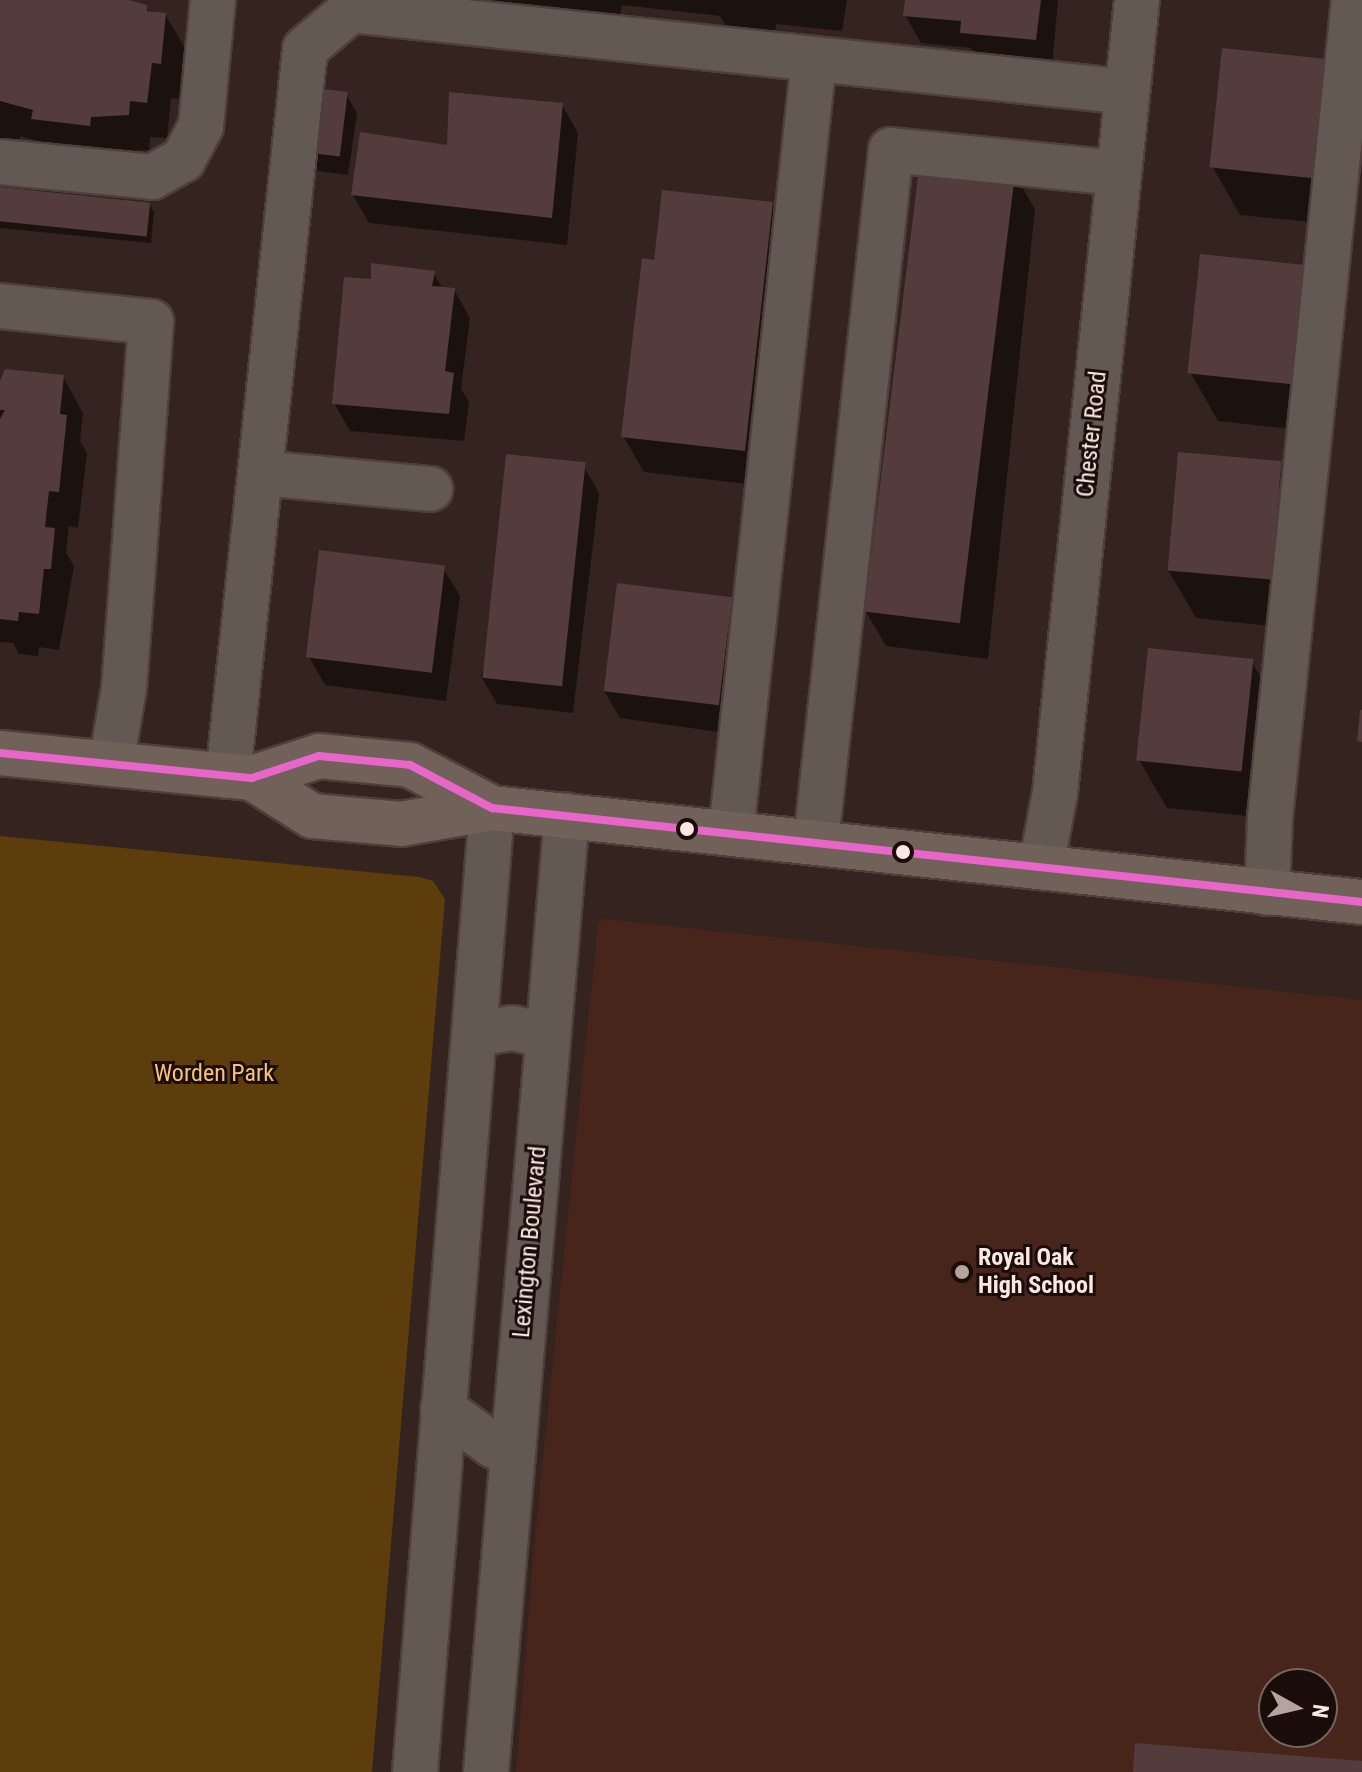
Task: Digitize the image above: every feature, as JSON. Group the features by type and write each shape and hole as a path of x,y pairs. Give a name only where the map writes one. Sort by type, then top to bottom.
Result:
{"main road":[{"path":"0,753 240,777 319,756 410,765 492,808"},
{"path":"240,777 312,816 401,824 492,808 1362,902"}],"street":[{"path":"0,162 152,177 183,160 201,126 213,0"},
{"name":"Chester Road","path":"1041,867 1056,777 1137,0"},
{"path":"1267,893 1270,818 1354,0"},
{"path":"240,777 261,473 305,49 351,5 1127,92"},
{"path":"731,833 814,59"},
{"path":"816,842 891,150 1119,173"},
{"path":"0,306 151,322 124,688 111,764"},
{"path":"261,473 430,489"},
{"path":"415,1772 492,808"},
{"name":"Lexington Boulevard","path":"486,1772 567,815"},
{"path":"474,1034 513,1028 547,1036"},
{"path":"443,1409 494,1446 512,1449"}],"shaded area":[{"name":"Royal Oak High School","path":"605,919 1362,1000 1362,1772 516,1772 534,1545 598,923"}],"green space":[{"name":"Worden Park","path":"0,836 419,877 433,881 445,899 372,1772 0,1772"}],"building":[{"path":"0,0 129,0 147,5 147,11 166,13 161,64 152,63 147,103 130,101 129,115 91,117 90,126 31,119 33,110 0,101"},
{"path":"905,0 1041,0 1036,40 960,33 961,21 903,16"},
{"path":"1222,48 1326,59 1314,178 1209,167"},
{"path":"307,87 348,92 340,157 299,152"},
{"path":"449,92 563,103 552,218 351,195 360,132 447,145"},
{"path":"920,160 1015,172 960,623 865,612"},
{"path":"0,187 150,203 147,237 0,221"},
{"path":"662,190 773,202 745,451 621,437 642,258 654,260"},
{"path":"1200,254 1304,265 1292,384 1187,373"},
{"path":"371,263 435,271 432,286 455,288 445,371 454,373 449,414 332,404 344,277 371,279"},
{"path":"5,369 64,375 60,414 67,415 59,492 49,491 45,527 55,528 51,569 44,569 39,614 19,612 18,621 0,619 0,419 5,410 0,410 0,381"},
{"path":"1178,452 1282,461 1271,580 1168,571"},
{"path":"506,454 586,462 562,686 482,678"},
{"path":"319,550 445,565 432,673 306,657"},
{"path":"617,583 732,597 719,705 604,691"},
{"path":"1148,648 1253,659 1242,771 1136,760"},
{"path":"1362,710 1362,742 1357,741"},
{"path":"1135,1743 1362,1761 1362,1772 1133,1772"}],"transit line":[{"path":"0,753 252,778 319,756 410,765 492,808 1362,902"}],"place":[{"name":"Royal Oak High School","path":"962,1272"}]}
